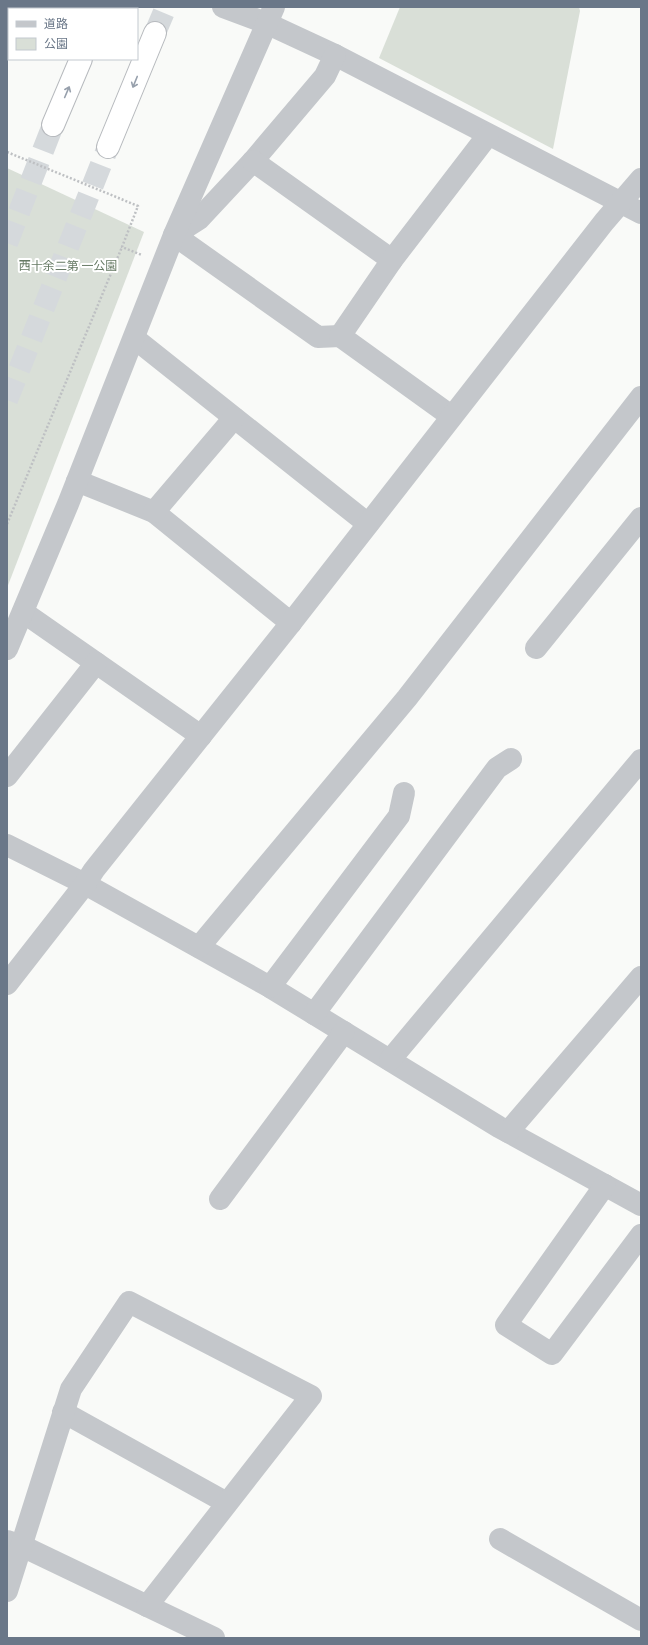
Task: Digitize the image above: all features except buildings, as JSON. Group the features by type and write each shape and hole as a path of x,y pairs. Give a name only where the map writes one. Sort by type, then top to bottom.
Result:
{"highway":[{"path":"108,147 155,34"},
{"path":"53,125 81,60"}],"street":[{"path":"223,7 270,15 335,55 641,214"},
{"path":"7,649 78,481 174,235 270,15"},
{"path":"174,235 199,219 253,161 325,76 335,55"},
{"path":"340,336 392,260 488,135"},
{"path":"253,161 392,260"},
{"path":"7,984 86,884 94,870 291,622 451,416 620,202 641,179"},
{"path":"174,235 318,337 340,336 451,416"},
{"path":"134,338 368,524"},
{"path":"199,948 407,698 641,396"},
{"path":"154,512 234,418"},
{"path":"78,481 154,512 291,622"},
{"path":"536,648 641,518"},
{"path":"23,612 201,736"},
{"path":"7,776 96,663"},
{"path":"314,1014 497,768 511,759"},
{"path":"390,1060 641,760"},
{"path":"270,987 399,816 404,793"},
{"path":"7,845 86,884 270,987 508,1132 641,1205"},
{"path":"508,1132 641,977"},
{"path":"220,1199 344,1032"},
{"path":"605,1185 506,1325 552,1354 641,1235"},
{"path":"7,1590 14,1543 71,1389 130,1302 311,1396 147,1606"},
{"path":"63,1412 227,1503"},
{"path":"500,1539 641,1620"},
{"path":"14,1543 147,1606 191,1633 214,1638"}],"path":[{"path":"7,152 138,206 7,524"},
{"path":"122,247 146,257"}],"green space":[{"path":"400,7 579,7 580,11 553,149 379,58"},
{"name":"西十余二第 一公園","path":"7,168 144,232 7,588"}],"tunnel":[{"path":"155,33 166,7"},
{"path":"7,243 53,125"},
{"path":"7,400 108,147"}]}
